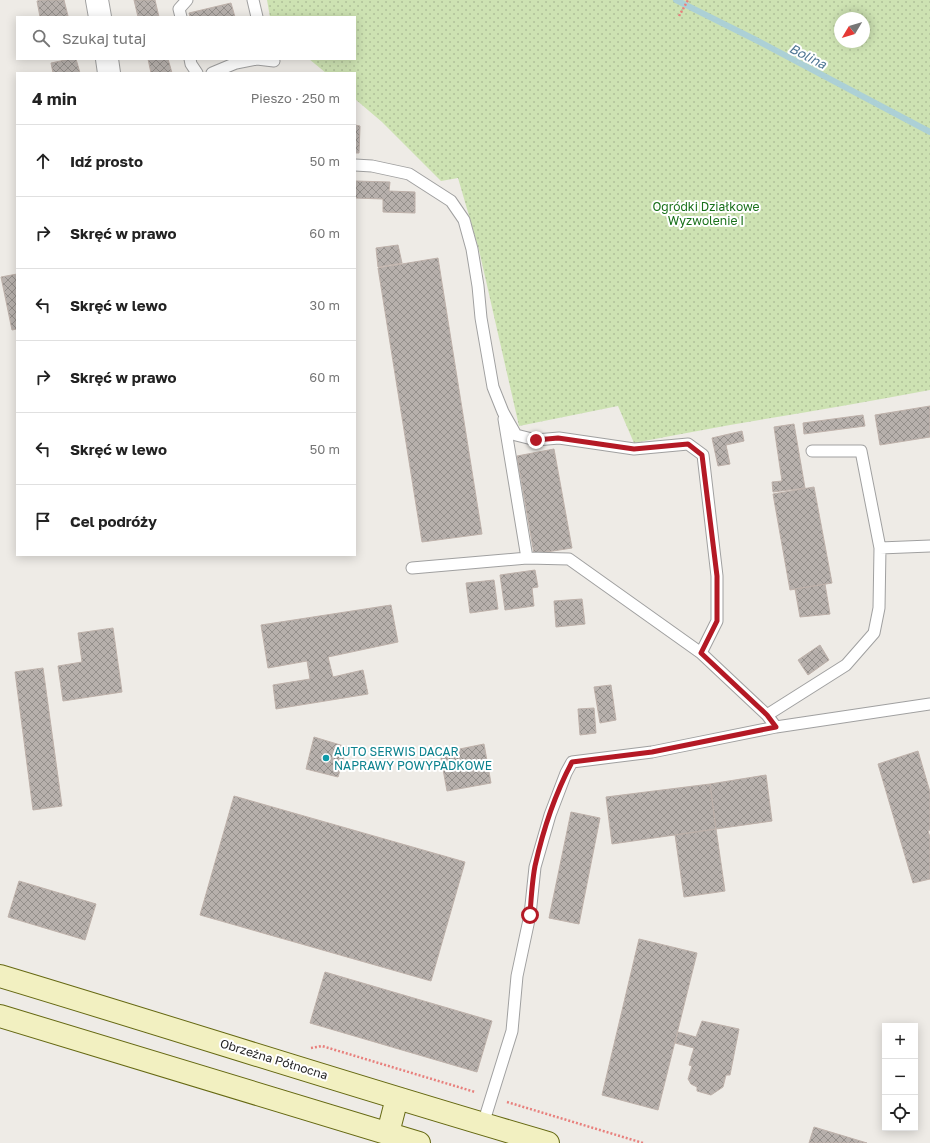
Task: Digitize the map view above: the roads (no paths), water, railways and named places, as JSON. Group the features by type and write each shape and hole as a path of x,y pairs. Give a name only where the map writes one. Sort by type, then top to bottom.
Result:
{"street":[{"path":"97,0 100,16"},
{"path":"107,60 109,72"},
{"name":"Obrzeżna Północna","path":"0,976 548,1143"},
{"path":"0,1016 386,1138 419,1143"},
{"path":"386,1138 397,1098"}],"lane":[{"path":"181,16 179,9 187,0"},
{"path":"253,0 257,16"},
{"path":"190,60 196,72"},
{"path":"214,72 236,63 252,60"},
{"path":"266,60 274,61"},
{"path":"356,165 372,166 409,174 451,202 464,220 472,249 492,387 503,412 516,435 536,440 558,438 634,449 688,444 702,455 717,576 717,621 701,653"},
{"path":"503,412 527,558"},
{"path":"767,715 846,665 874,633 879,608 880,548 861,451 812,452"},
{"path":"880,548 930,546"},
{"path":"412,568 527,558 569,559 701,653 767,715 776,727"},
{"path":"483,1124 512,1031 517,976 530,915 535,867 550,815 566,773 572,762 652,752 776,727 930,704"}],"waterway":[{"name":"Bolina","path":"676,0 756,40 930,132"}],"place":[{"name":"AUTO SERWIS DACAR NAPRAWY POWYPADKOWE","path":"326,758"}],"park label":[{"name":"Ogródki Działkowe Wyzwolenie I","path":"706,213"}]}
